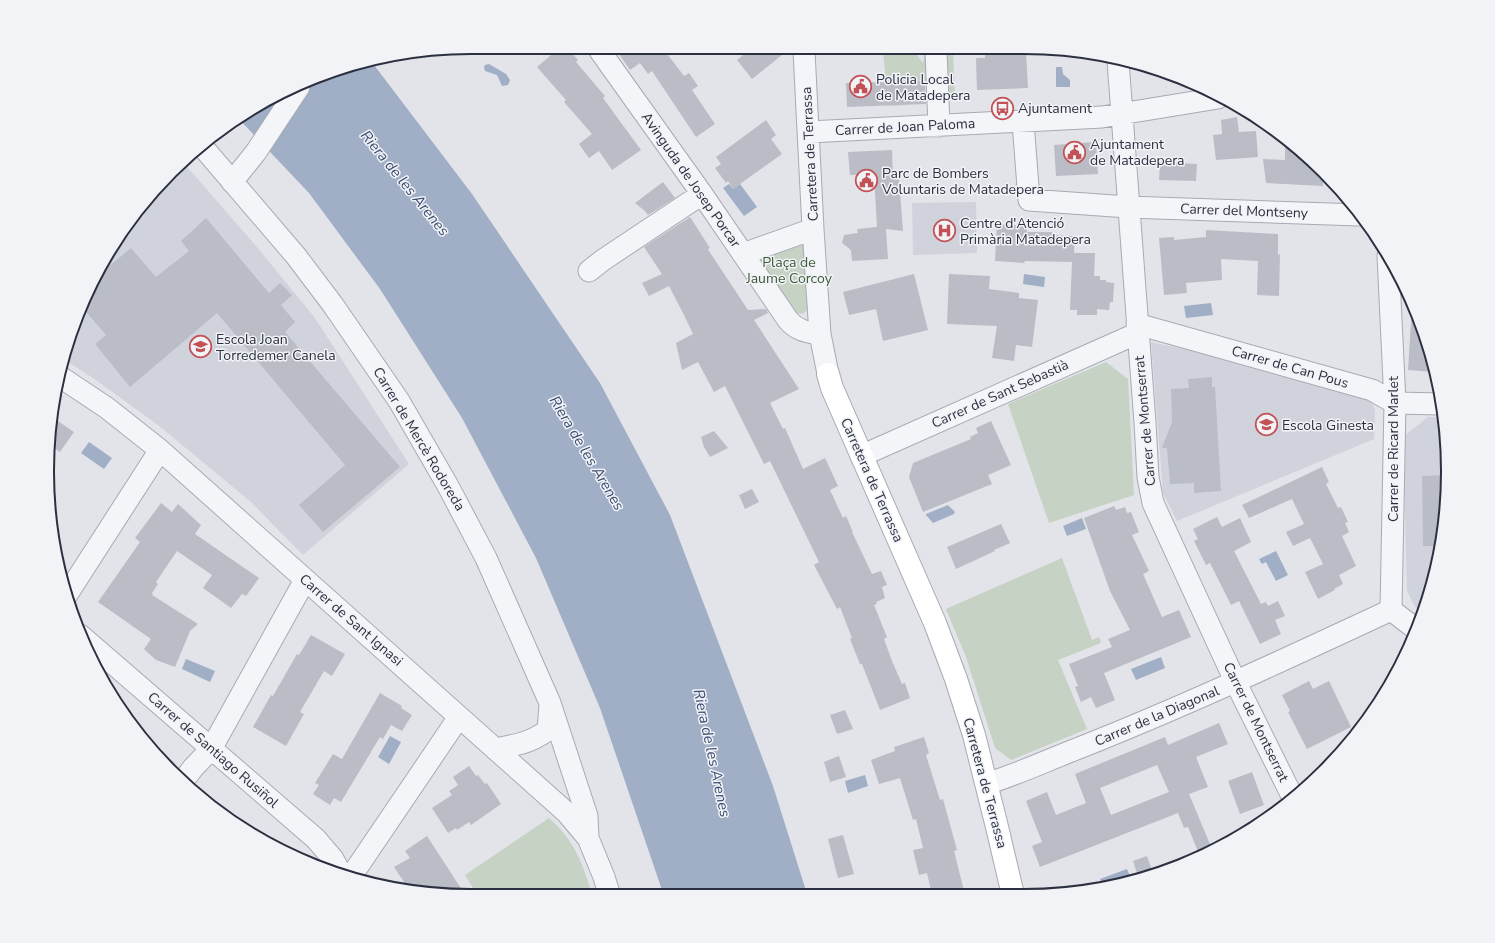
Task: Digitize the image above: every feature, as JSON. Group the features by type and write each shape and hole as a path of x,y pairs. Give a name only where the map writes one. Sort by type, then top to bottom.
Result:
{"street":[{"name":"Avinguda de Josep Porcar","path":"602,54 702,194 793,326 808,332 820,334"},
{"name":"Carretera de Terrassa","path":"804,54 820,334 828,374 832,388 945,650 968,716 1012,889"},
{"path":"936,54 939,126"},
{"name":"Carrer de Montserrat","path":"1118,65 1148,477 1153,503 1236,683 1290,792"},
{"path":"232,182 256,152 295,94"},
{"name":"Carrer de Joan Paloma","path":"809,132 1102,117 1212,99"},
{"name":"Carrer del Montseny","path":"1023,122 1029,200 1128,207 1353,215"},
{"name":"Carrer de Mercè Rodoreda","path":"205,150 296,256 333,305 400,401 448,486 486,558 550,703 587,816 588,838"},
{"path":"589,271 616,251 702,194"},
{"path":"743,254 813,229"},
{"name":"Carrer de Ricard Marlet","path":"1389,270 1395,403 1391,610"},
{"name":"Carrer de Can Pous","path":"1138,328 1372,390 1395,403 1435,404"},
{"name":"Carrer de Sant Sebastià","path":"862,456 1138,328"},
{"name":"Carrer de Sant Ignasi","path":"64,380 106,408 160,450 567,813 588,838 608,889"},
{"path":"71,589 160,450"},
{"path":"187,777 211,749 305,580"},
{"path":"1391,610 1411,625"},
{"name":"Carrer de la Diagonal","path":"986,784 1006,778 1236,683 1391,610"},
{"name":"Carrer de Santiago Rusiñol","path":"93,646 316,839 337,867"},
{"name":"Carrer de Mercè Rodoreda","path":"495,749 525,744 548,730 550,703"},
{"path":"354,872 459,717"}],"shaded area":[{"name":"Escola Joan Torredemer Canela","path":"187,166 256,246 315,318 409,464 303,555 251,502 158,425 93,378 68,362 76,337 97,287 124,240 140,217 176,176"},
{"name":"Centre d'Atenció Primària Matadepera","path":"976,202 977,253 913,255 912,203"},
{"name":"Escola Ginesta","path":"1151,342 1268,367 1369,394 1375,411 1374,439 1177,521 1163,493"},
{"name":"Escola Ginesta","path":"1428,417 1437,417 1440,444 1440,499 1433,553 1427,580 1418,609 1415,607 1407,591 1403,437"}],"green space":[{"path":"883,54 916,54 923,63 924,54 939,54 937,81 905,81 905,105 891,106 890,82 886,82"},
{"path":"940,54 953,54 955,98 942,98"},
{"name":"Plaça de Jaume Corcoy","path":"805,244 808,310 802,314 796,313 761,261 764,257"},
{"path":"1106,362 1128,379 1134,495 1049,523 1008,404"},
{"path":"1062,558 1092,640 1099,637 1101,643 1058,660 1087,729 1011,760 995,748 966,657 946,609"},
{"path":"549,818 571,843 580,861 591,889 474,889 465,875"}],"water":[{"path":"489,64 506,74 510,80 508,85 502,86 497,75 485,71 485,65"},
{"name":"Riera de les Arenes","path":"374,65 472,194 600,383 670,515 773,786 805,889 662,889 600,708 536,558 462,418 380,289 309,193 242,123 287,97 312,86 337,76"},
{"path":"1056,67 1062,67 1063,74 1070,80 1070,87 1056,87"},
{"path":"729,184 733,189 740,184 757,207 744,216 723,188"},
{"path":"1024,274 1045,277 1044,287 1023,284"},
{"path":"1211,303 1213,315 1186,318 1184,306"},
{"path":"89,442 112,458 104,469 81,453"},
{"path":"948,505 955,512 954,514 933,523 926,515 926,514"},
{"path":"1082,518 1086,529 1067,536 1063,526"},
{"path":"1276,551 1288,575 1276,581 1266,562 1262,564 1259,559"},
{"path":"1161,657 1165,668 1136,680 1131,669"},
{"path":"186,659 215,671 210,682 182,669"},
{"path":"390,736 401,742 389,764 378,757"},
{"path":"865,775 868,786 848,793 845,781"},
{"path":"1127,869 1130,876 1101,882 1100,879"}],"building":[{"path":"552,54 573,54 578,60 576,62 605,96 603,98 641,150 612,170 599,151 589,158 579,144 592,134 564,102 566,100 537,67"},
{"path":"619,54 667,54 684,76 689,73 698,86 692,90 715,124 696,137 652,71 648,74 640,63 630,70"},
{"path":"744,54 783,54 752,79 737,60"},
{"path":"985,54 1026,54 1028,88 977,90 976,58 985,58"},
{"path":"925,81 926,104 847,107 846,83"},
{"path":"1237,117 1239,132 1256,131 1258,157 1216,160 1213,135 1222,134 1221,120"},
{"path":"766,120 776,135 771,139 782,154 733,189 728,181 726,183 715,168 721,164 716,157"},
{"name":"Ajuntament de Matadepera","path":"1096,142 1098,174 1056,176 1054,145"},
{"path":"1285,146 1319,176 1323,180 1323,186 1266,183 1263,159 1285,160"},
{"path":"892,150 893,179 899,178 903,231 886,229 888,259 852,261 851,250 842,243 844,235 858,233 857,229 877,227 874,174 850,175 848,152"},
{"path":"1160,162 1197,164 1196,181 1159,180"},
{"path":"663,182 675,198 648,215 635,203"},
{"path":"690,217 710,248 708,249 709,251 748,310 766,309 768,313 754,320 799,389 770,403 783,429 785,428 803,469 825,458 838,486 830,490 843,518 846,516 872,574 881,571 887,585 882,587 885,598 876,602 877,604 874,605 887,637 884,639 892,661 902,684 905,683 910,698 880,710 862,664 860,664 850,639 852,638 840,607 837,609 814,565 819,562 770,461 764,464 725,386 714,392 698,362 682,370 676,343 693,334 669,286 649,296 642,283 662,274 644,247"},
{"path":"206,218 269,293 280,283 292,295 281,305 295,322 285,332 400,467 323,532 299,505 345,465 217,313 130,387 95,344 106,335 86,312 108,267 131,248 156,277 189,251 181,241"},
{"path":"997,224 1027,226 1027,232 1052,232 1052,235 1075,236 1074,253 1095,253 1094,276 1100,276 1100,280 1106,280 1106,282 1114,283 1113,302 1110,302 1109,310 1097,309 1097,315 1077,315 1077,310 1070,310 1072,262 1025,261 1024,263 995,261"},
{"path":"1206,230 1278,234 1278,255 1280,254 1279,296 1257,295 1258,261 1221,259 1222,280 1186,283 1187,293 1164,295 1159,238 1174,237 1174,240 1206,237"},
{"path":"914,274 928,330 883,341 876,309 849,315 843,292"},
{"path":"949,274 990,276 989,289 1019,293 1019,298 1038,300 1032,347 1016,345 1014,361 992,358 997,326 947,324"},
{"path":"1411,318 1419,337 1429,372 1408,370"},
{"path":"1212,377 1212,387 1215,387 1221,491 1194,493 1194,483 1170,484 1167,448 1162,448 1172,422 1171,389 1189,388 1188,379"},
{"path":"58,421 74,432 60,452 55,448"},
{"path":"991,421 1011,465 988,475 992,484 923,512 909,477 913,463 971,439 970,437 978,433 976,428"},
{"path":"714,431 728,448 710,457 704,447 701,437"},
{"path":"1322,467 1329,482 1326,484 1338,508 1341,507 1348,522 1345,523 1349,532 1342,536 1356,566 1339,575 1343,584 1318,599 1305,572 1323,564 1310,538 1293,546 1286,532 1304,524 1292,499 1249,518 1242,505"},
{"path":"1441,475 1440,499 1434,546 1423,546 1422,476"},
{"path":"752,489 759,502 745,509 739,495"},
{"path":"161,503 172,512 178,504 201,525 195,534 259,578 246,596 242,594 231,608 203,588 212,575 177,551 156,582 158,584 152,593 152,595 198,624 190,631 175,667 156,660 144,649 151,639 98,602 140,542 135,538"},
{"path":"1114,506 1116,510 1125,507 1127,513 1131,512 1139,532 1132,535 1149,571 1143,574 1162,617 1179,610 1191,637 1104,673 1115,700 1096,708 1091,697 1081,702 1075,687 1078,686 1069,664 1112,647 1108,639 1130,630 1110,591 1084,518"},
{"path":"1217,517 1222,527 1240,518 1251,542 1234,551 1261,604 1266,602 1268,606 1278,601 1285,616 1275,620 1281,634 1260,644 1239,601 1231,605 1210,563 1206,565 1194,541 1198,539 1193,529"},
{"path":"1001,524 1010,543 956,569 947,547"},
{"path":"311,635 345,654 332,676 324,671 300,712 304,714 286,746 253,727 271,695 273,696 297,654 299,655"},
{"path":"1309,681 1313,689 1329,681 1351,727 1307,749 1288,712 1290,711 1282,695"},
{"path":"380,693 402,706 401,708 412,715 402,731 391,725 383,739 380,737 341,802 334,798 330,805 313,794 319,785 315,783 333,754 342,759"},
{"path":"845,710 853,729 837,734 830,715"},
{"path":"1219,723 1228,744 1196,757 1208,787 1189,794 1210,845 1198,851 1188,827 1184,828 1178,813 1040,867 1032,846 1042,842 1026,801 1047,792 1056,815 1086,803 1075,774 1165,737 1168,745","holes":["1157,765 1169,792 1111,815 1100,788"]},
{"path":"924,737 929,753 926,755 940,800 943,799 957,850 954,851 964,889 931,889 927,873 919,875 913,850 923,848 916,819 913,820 900,778 879,784 871,760 895,751 894,747"},
{"path":"839,756 846,777 830,782 824,762"},
{"path":"469,766 476,776 478,775 485,784 487,783 501,804 471,825 469,822 457,830 456,828 448,833 432,808 452,795 449,791 458,785 453,777"},
{"path":"1252,772 1264,805 1240,814 1228,781"},
{"path":"843,835 854,874 838,878 828,839"},
{"path":"427,836 461,889 405,883 394,867 410,858 405,851"},
{"path":"1147,856 1152,869 1137,873 1133,861"}],"place":[{"name":"Policia Local de Matadepera","path":"860,87"},
{"name":"Ajuntament","path":"1003,108"},
{"name":"Ajuntament de Matadepera","path":"1075,152"},
{"name":"Parc de Bombers Voluntaris de Matadepera","path":"866,181"},
{"name":"Centre d'Atenció Primària Matadepera","path":"944,231"},
{"name":"Escola Joan Torredemer Canela","path":"200,347"},
{"name":"Escola Ginesta","path":"1266,425"}]}
